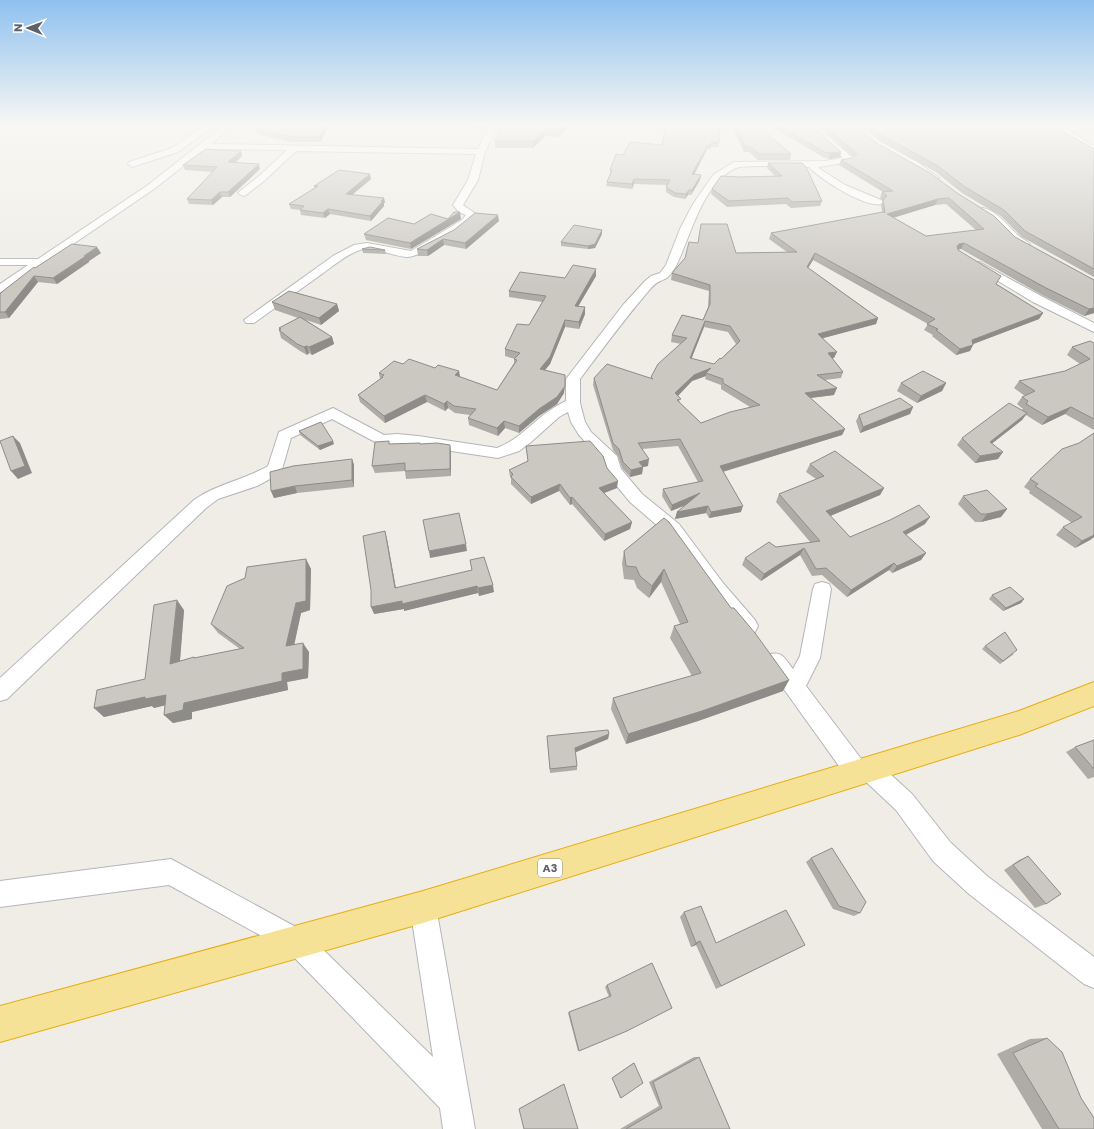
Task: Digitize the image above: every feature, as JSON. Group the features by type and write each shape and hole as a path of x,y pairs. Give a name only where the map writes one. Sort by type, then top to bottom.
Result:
{"highway":[{"name":"A3","path":"0,1025 296,941 424,907 1019,723 1094,694"}],"street":[{"path":"0,289 159,179"},
{"path":"243,193 261,179"},
{"path":"250,320 338,258 358,247 367,246 405,254 412,254 425,248 466,222 471,217 470,214 462,210 458,205 473,179"},
{"path":"715,179 698,204 685,229 671,265 664,275 655,278 649,283 627,308 573,379 573,404 578,422 586,435 611,460 613,470 636,498 673,529 716,588 758,638"},
{"path":"829,179 847,191 878,202"},
{"path":"935,179 940,182"},
{"path":"976,207 996,219 1017,240 1037,252"},
{"path":"967,257 1038,299 1094,328"},
{"path":"0,262 40,262"},
{"path":"0,692 200,504 212,495 256,480 275,469 284,435 333,413 382,440 397,438 498,452 514,447 526,439 554,414 573,404"},
{"path":"794,687 810,658 822,589"},
{"path":"767,650 794,687 863,771 904,802 942,852 968,876 1094,974"},
{"path":"0,894 171,872 296,941 454,1100"},
{"path":"424,907 459,1129"}],"building":[{"path":"206,179 243,179 228,192 220,192 211,200 187,199"},
{"path":"325,179 364,179 346,194 384,198 370,216 328,209 323,213 300,210 304,206 289,204 318,186 314,186"},
{"path":"608,179 699,179 692,190 689,190 686,194 675,193 666,187 670,180 634,179 632,184 607,182"},
{"path":"719,179 811,179 822,201 792,202 788,198 729,201 712,189"},
{"path":"872,179 938,179 957,193 994,216 1015,237 1094,280 1094,308 1089,309 1046,288 964,243 959,244 957,246 958,250 1001,276 996,284 1043,313 972,340 973,345 960,349 936,330 938,329 927,324 935,319 815,253 807,267 878,318 818,334 837,352 828,353 843,372 817,375 837,388 805,393 845,429 720,466 743,506 711,512 708,506 677,512 700,493 672,505 663,489 703,481 680,439 638,443 649,459 639,462 643,467 631,470 623,462 619,449 613,443 594,378 607,364 653,379 651,377 658,364 687,338 672,335 682,315 703,320 710,304 710,285 672,273 685,258 689,242 698,243 701,224 727,224 736,253 797,252 771,233 883,212 885,213 883,200 887,196 882,192 893,191","holes":["949,198 984,229 926,236 887,214 938,199","705,321 730,326 740,341 714,364 690,358","711,368 706,373 723,379 723,383 760,405 730,412 701,423 677,400 681,399 675,393 694,375"]},
{"path":"954,179 1094,179 1094,269 1025,231 1004,210 965,187"},
{"path":"454,212 460,212 410,243 364,234 388,218 414,224 431,214 448,219"},
{"path":"475,213 498,215 465,243 443,239 427,250 417,249 454,230"},
{"path":"574,225 602,230 595,244 588,246 561,242"},
{"path":"72,244 97,247 53,278 34,276 5,312 0,312 0,294 3,291 34,267 35,268"},
{"path":"370,247 385,250 362,249"},
{"path":"573,265 596,269 575,306 585,307 579,322 565,320 550,357 540,369 565,375 565,386 557,397 539,409 519,426 504,421 497,428 468,418 476,409 454,406 447,401 444,404 425,395 384,416 358,395 383,377 384,375 379,373 394,361 403,364 409,359 435,368 438,365 459,371 455,375 497,390 517,360 514,359 520,353 505,349 517,324 529,325 546,296 509,291 520,272 565,278"},
{"path":"289,291 337,304 319,318 272,302"},
{"path":"300,317 332,337 309,347 304,347 297,344 279,330 281,329 279,328"},
{"path":"1090,341 1094,343 1094,419 1071,407 1048,417 1026,404 1028,401 1022,397 1035,391 1019,381 1065,371 1090,359 1072,347"},
{"path":"923,371 946,383 921,396 901,383"},
{"path":"900,398 913,407 863,427 859,415"},
{"path":"1009,403 1027,413 990,442 1003,452 980,456 962,438"},
{"path":"321,422 333,441 318,446 299,431"},
{"path":"1094,433 1094,535 1082,541 1063,527 1082,517 1035,486 1038,484 1030,479 1062,449 1079,443"},
{"path":"13,436 25,466 11,471 0,441"},
{"path":"389,441 389,444 437,443 450,445 450,469 405,471 405,463 372,466 375,442"},
{"path":"590,441 603,456 607,468 618,481 599,488 632,522 605,534 572,497 570,498 560,484 531,497 511,477 513,474 509,470 528,461 526,446"},
{"path":"835,451 884,488 826,511 850,537 890,520 919,505 930,517 903,532 926,553 897,566 894,563 851,590 826,568 816,569 804,548 764,574 745,558 769,542 776,547 820,541 779,494 824,476 810,464"},
{"path":"352,459 352,480 295,486 271,491 270,472 293,466"},
{"path":"987,490 1007,509 981,514 963,496"},
{"path":"459,513 466,544 429,551 423,520"},
{"path":"664,518 669,522 731,608 734,608 755,633 789,680 702,711 628,734 613,698 701,673 674,626 688,622 664,569 652,586 640,576 636,567 626,566 624,551"},
{"path":"385,531 395,588 472,570 470,560 484,557 493,585 478,588 477,586 402,604 402,601 371,607 371,590 363,536"},
{"path":"306,559 306,601 296,603 286,646 303,643 303,669 282,673 282,681 184,703 183,710 164,715 166,695 145,699 145,697 94,708 97,690 145,679 154,605 177,600 170,664 194,657 244,648 211,624 227,586 245,578 247,567"},
{"path":"1010,587 1024,599 1006,608 992,595"},
{"path":"1005,632 1017,650 1003,661 985,646"},
{"path":"608,730 609,734 575,748 577,766 550,769 547,736"},
{"path":"1094,740 1094,769 1075,747"},
{"path":"832,848 866,902 860,913 839,906 811,858"},
{"path":"1028,856 1061,894 1046,904 1013,865"},
{"path":"701,906 716,943 786,910 805,945 721,986 700,941 696,943 684,912"},
{"path":"652,963 672,1008 627,1031 579,1051 569,1012 611,996 607,985"},
{"path":"1047,1038 1062,1052 1081,1098 1094,1118 1094,1129 1059,1129 1013,1053"},
{"path":"699,1057 730,1129 626,1129 662,1108 653,1082"},
{"path":"634,1063 643,1083 621,1098 612,1078"},
{"path":"564,1084 578,1129 524,1129 519,1109"}]}
